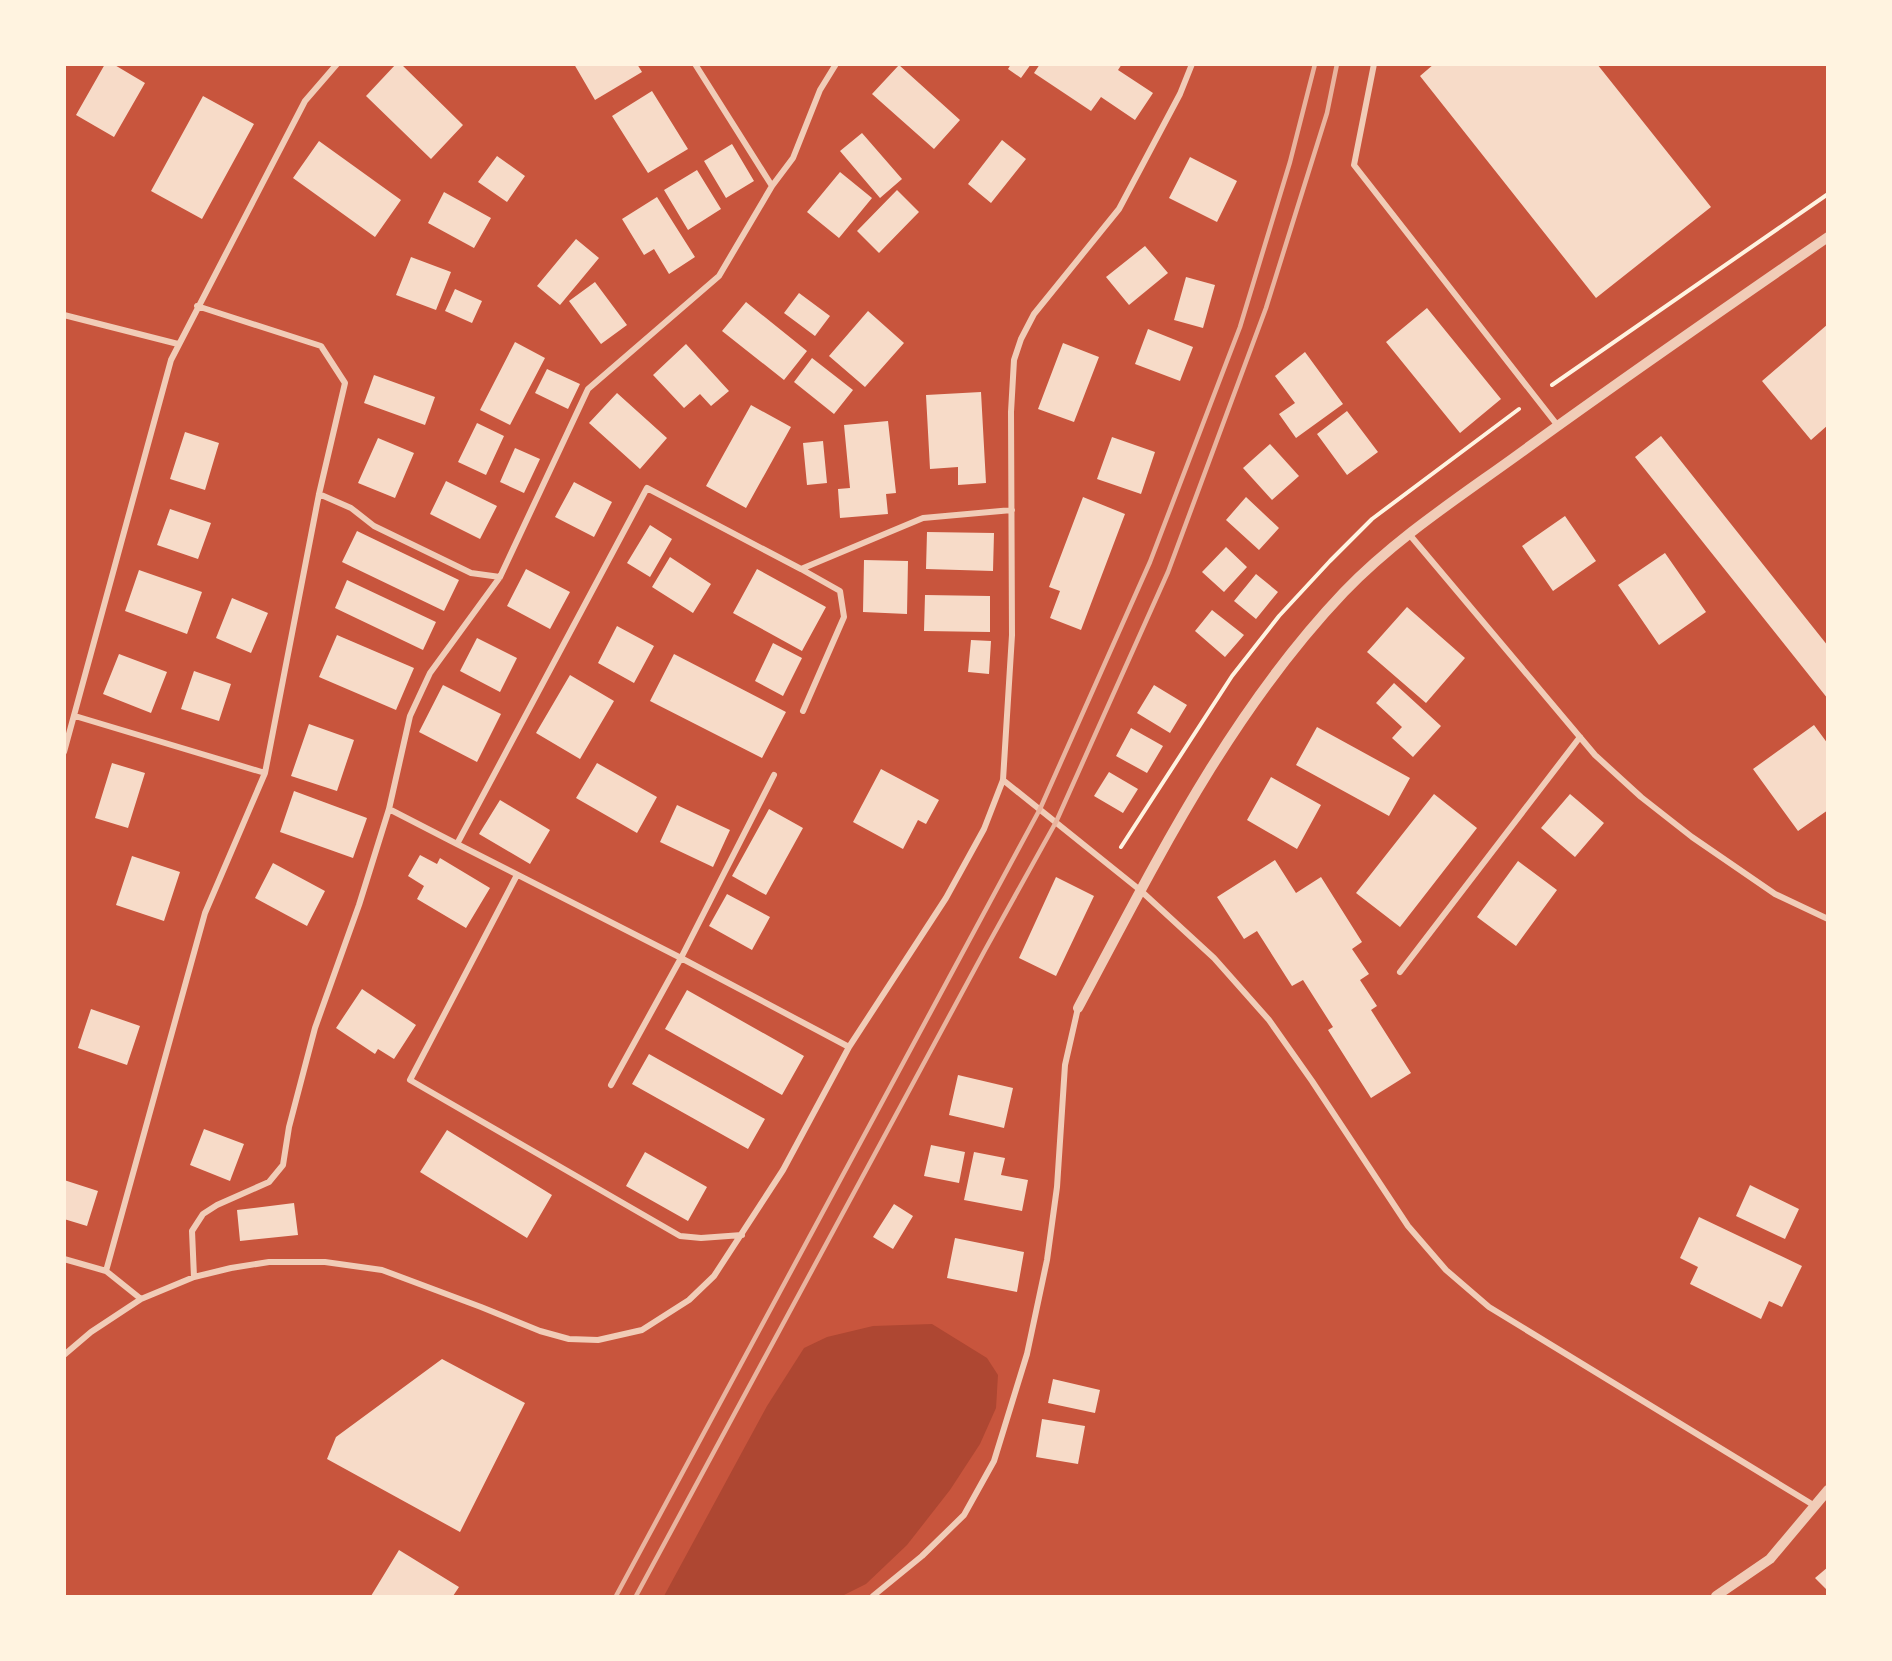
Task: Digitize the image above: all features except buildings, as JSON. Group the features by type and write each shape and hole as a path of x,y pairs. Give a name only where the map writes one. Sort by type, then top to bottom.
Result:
{"street":[{"path":"64,752 171,360 305,101 337,64"},
{"path":"695,64 772,186"},
{"path":"194,1277 192,1231 203,1214 217,1205 269,1182 283,1166 289,1127 315,1028 359,905 389,809 410,716 430,673 500,576 588,389 718,276 772,186 793,158 820,90 836,64"},
{"path":"64,1355 91,1332 141,1299 194,1277 231,1268 269,1263 325,1262 382,1270 540,1331 569,1339 598,1340 642,1330 689,1300 714,1276 783,1170 849,1047 946,898 984,829 1003,780 1012,635 1011,412 1014,360 1021,339 1034,314 1119,209 1180,94 1192,64"},
{"path":"1374,64 1354,165 1558,426"},
{"path":"873,1596 922,1556 964,1515 994,1461 1027,1354 1047,1260 1057,1187 1065,1065 1078,1008 1193,794 1243,717 1298,643 1346,590 1409,534 1827,237"},
{"path":"106,1271 205,913 265,773 319,494 345,383 321,346 197,306"},
{"path":"64,315 178,344"},
{"path":"457,844 647,488 840,591 844,617 803,711"},
{"path":"319,494 351,508 374,526 471,573 500,576"},
{"path":"801,569 922,518 1012,510"},
{"path":"1409,534 1595,755 1641,797 1692,837 1775,894 1827,919"},
{"path":"75,716 265,773"},
{"path":"1400,972 1580,737"},
{"path":"611,1085 681,958 774,775"},
{"path":"1003,780 1140,890 1214,958 1269,1020 1408,1226 1446,1270 1489,1306 1815,1506"},
{"path":"389,809 681,958 849,1047"},
{"path":"517,875 410,1080 680,1236 701,1238 742,1235"},
{"path":"64,1259 106,1271 141,1299"},
{"path":"1716,1596 1770,1559 1827,1490"}],"shaded area":[{"path":"932,1324 987,1358 998,1375 996,1408 980,1444 950,1490 907,1545 866,1584 842,1596 664,1596 767,1406 804,1348 827,1337 873,1326"}],"railway":[{"path":"616,1596 1040,809 1150,562 1240,327 1290,162 1315,64"},
{"path":"636,1596 1056,822 1168,572 1266,308 1327,113 1337,64"}]}
